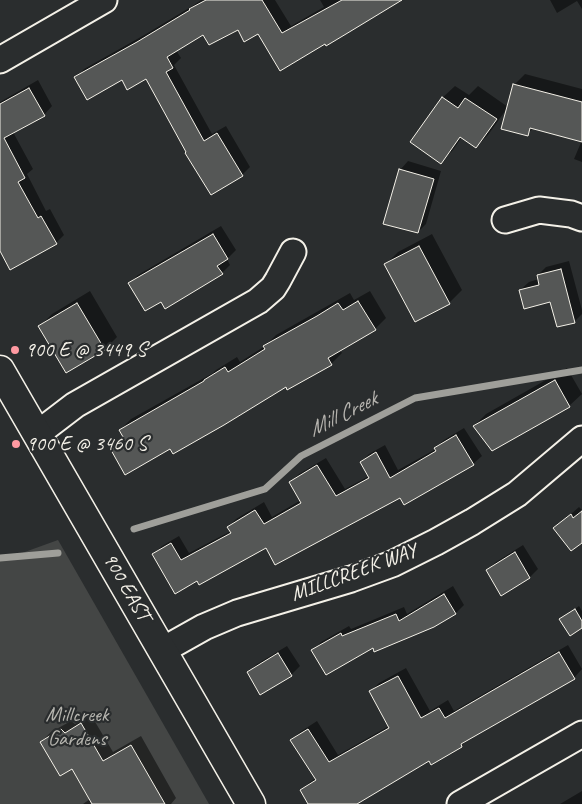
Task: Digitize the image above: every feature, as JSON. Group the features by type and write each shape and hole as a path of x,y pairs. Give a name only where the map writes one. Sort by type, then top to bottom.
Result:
{"main road":[{"name":"900 EAST","path":"0,370 251,804"}],"street":[{"path":"0,60 104,0"},
{"path":"505,220 539,210 571,214 582,218"},
{"path":"37,434 75,405 258,301 269,292 278,280 294,252"},
{"name":"MILLCREEK WAY","path":"163,650 204,627 237,612 351,579 392,564 436,542 517,494 582,439"},
{"path":"460,804 582,734"}],"green space":[{"name":"Millcreek Gardens","path":"58,540 209,804 0,804 0,561"}],"building":[{"path":"206,0 262,0 282,33 342,0 402,0 326,46 325,44 280,71 258,34 244,42 238,30 209,45 203,35 167,57 173,68 166,72 204,141 217,133 243,176 211,195 185,153 146,79 127,90 122,80 87,100 74,77 137,42"},
{"path":"513,84 582,102 582,142 530,128 528,136 501,129"},
{"path":"29,88 45,116 4,138 25,178 18,182 38,218 41,216 57,244 10,270 0,251 0,104"},
{"path":"442,97 458,108 465,98 497,119 476,148 460,137 441,164 410,142"},
{"path":"399,169 434,179 418,233 383,224"},
{"path":"213,234 228,259 217,266 223,274 165,309 161,302 145,311 128,283"},
{"path":"419,246 450,304 415,322 384,264"},
{"path":"561,269 575,323 557,327 550,302 524,309 519,290 539,285 537,275"},
{"path":"358,301 376,330 328,358 332,365 287,390 286,387 173,454 170,449 125,475 111,450 126,442 119,430 225,367 228,372 265,349 263,346 338,303 343,310"},
{"path":"77,303 105,350 66,373 38,326"},
{"path":"555,380 570,407 492,451 473,426"},
{"path":"456,435 474,465 404,505 400,498 275,565 266,548 199,585 197,581 175,594 152,554 171,543 181,560 231,533 227,527 255,510 264,524 301,503 289,482 317,465 336,496 369,478 360,462 376,452 390,478 436,451 434,448"},
{"path":"582,511 582,543 571,551 553,528 571,514 573,518"},
{"path":"515,552 530,578 501,596 486,570"},
{"path":"444,594 456,614 434,627 374,652 373,648 326,675 311,650 341,633 342,636 396,614 399,621"},
{"path":"575,609 582,621 582,628 570,636 559,619"},
{"path":"559,652 575,679 461,744 462,747 431,765 429,761 357,804 308,804 300,790 316,780 290,740 308,729 329,762 389,728 369,691 398,676 421,718 439,708 445,718"},
{"path":"278,653 292,676 260,695 247,672"},
{"name":"Millcreek Gardens","path":"81,723 103,761 131,745 165,804 92,804 72,769 60,776 40,742 61,729 65,733"}],"waterway":[{"name":"Mill Creek","path":"134,529 265,489 301,456 415,398 582,370"},
{"name":"Mill Creek","path":"0,558 58,553"}],"place":[{"name":"900 E @ 3449 S","path":"15,350"},
{"name":"900 E @ 3460 S","path":"16,444"}]}
